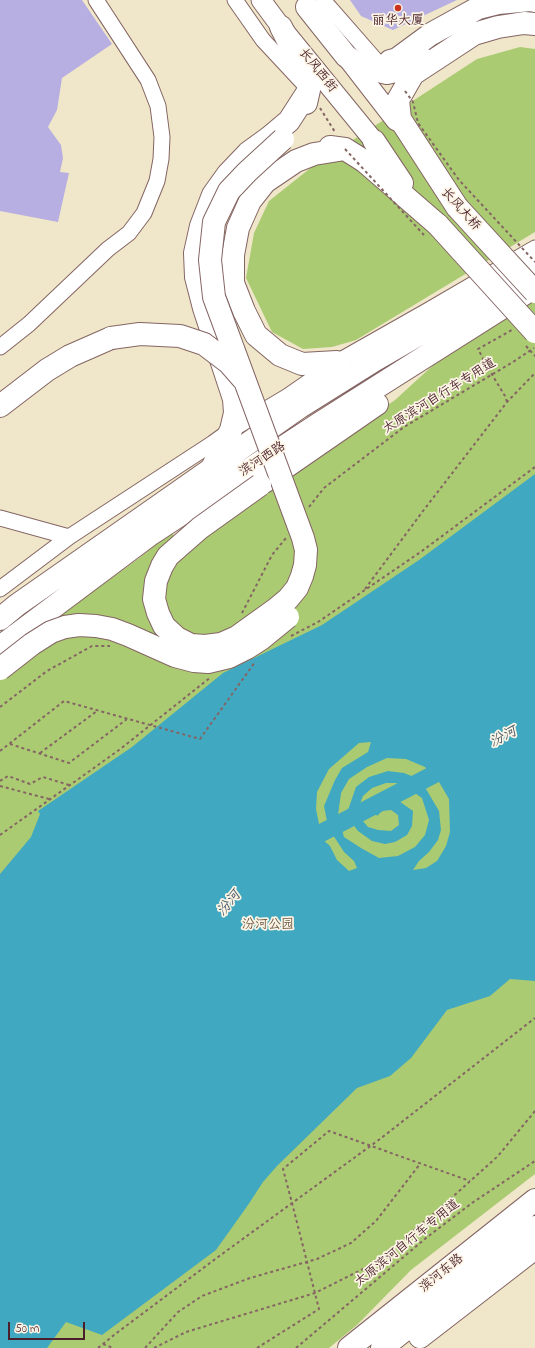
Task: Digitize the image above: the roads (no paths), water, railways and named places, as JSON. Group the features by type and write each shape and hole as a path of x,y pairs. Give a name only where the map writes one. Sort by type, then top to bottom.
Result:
{"highway":[{"path":"346,56 379,64 397,59 431,34 478,8 530,0 535,1"},
{"path":"311,2 346,56 362,67 387,73 409,68 471,28 496,20 524,16 535,17"},
{"path":"403,97 474,34 498,27 524,23 535,24"},
{"path":"0,668 51,632 64,627 79,625 96,626 122,633 175,656 194,662 208,662 229,657 261,639 299,608 310,593 317,576 319,560 316,538 234,321 223,283 220,255 224,227 236,203 254,180 285,148 304,109 309,90 306,76 281,27"},
{"path":"403,97 474,46 496,38 518,35 535,36"},
{"path":"212,468 231,430 235,413 234,399 204,308 196,277 195,253 199,232 213,195 228,174 248,153 289,121 309,90"},
{"name":"长风大桥","path":"403,97 400,119 457,208 535,292"},
{"path":"374,141 398,180 535,332"},
{"path":"438,225 364,161 345,149 328,146 309,149 285,148 247,172 229,191 214,222 210,260 214,297 247,385 304,538 306,550 305,565 302,576 288,599 237,637 221,644 205,646 191,645 176,638 164,626 154,599 156,582 162,566 168,556 200,528 260,485 380,401 443,345"},
{"path":"337,362 302,364 280,355 256,335 233,284 233,255 238,228 250,201 266,182 296,161 314,154 345,149"},
{"name":"滨河西路","path":"0,619 17,605 306,403 375,360 535,267"},
{"name":"滨河西路","path":"0,647 151,534 317,425 535,287"},
{"path":"0,406 46,370 70,356 111,338 140,334 180,336 204,344 229,363 247,385"},
{"path":"413,1297 457,1246 535,1187"},
{"name":"滨河东路","path":"349,1348 535,1200"},
{"name":"滨河东路","path":"382,1348 535,1227"},
{"path":"406,1348 535,1248"}],"main road":[{"name":"长风西街","path":"261,0 281,27 374,141"},
{"path":"311,2 403,97"}],"street":[{"path":"0,347 29,324 108,249 129,233 144,213 157,181 161,160 162,137 158,106 148,80 96,0"},
{"path":"234,0 263,40 309,90"},
{"path":"311,2 379,64"},
{"path":"0,589 69,537 231,430 288,396 337,362 535,248"},
{"path":"0,518 69,537"}],"water":[{"name":"汾河公园","path":"535,474 535,981 510,979 490,996 447,1010 411,1058 390,1076 357,1088 277,1166 263,1182 216,1250 102,1335 66,1322 47,1348 0,1348 0,874 31,837 40,814 38,811 132,747 223,673 322,625 419,560","holes":["371,742 368,752 342,768 324,806 331,832 344,852 354,861 357,868 349,871 337,860 330,846 322,839 316,809 317,792 329,769 359,743","387,758 406,759 425,767 439,782 449,799 450,832 446,846 437,861 426,868 413,870 438,840 441,830 439,811 426,789 414,777 404,773 388,771 369,777 356,787 348,810 352,823 358,831 372,841 385,844 395,842 407,835 412,826 413,811 396,799 386,796 378,800 373,809 377,816 382,811 391,810 398,815 399,825 391,831 378,830 368,827 362,820 359,806 363,796 372,788 386,783 396,783 412,791 422,798 429,820 425,835 415,847 398,856 379,858 344,837 338,815 341,793 349,779 367,767"]}],"waterway":[{"name":"汾河","path":"300,844 454,764"}],"place":[{"name":"丽华大厦","path":"398,8"}]}
